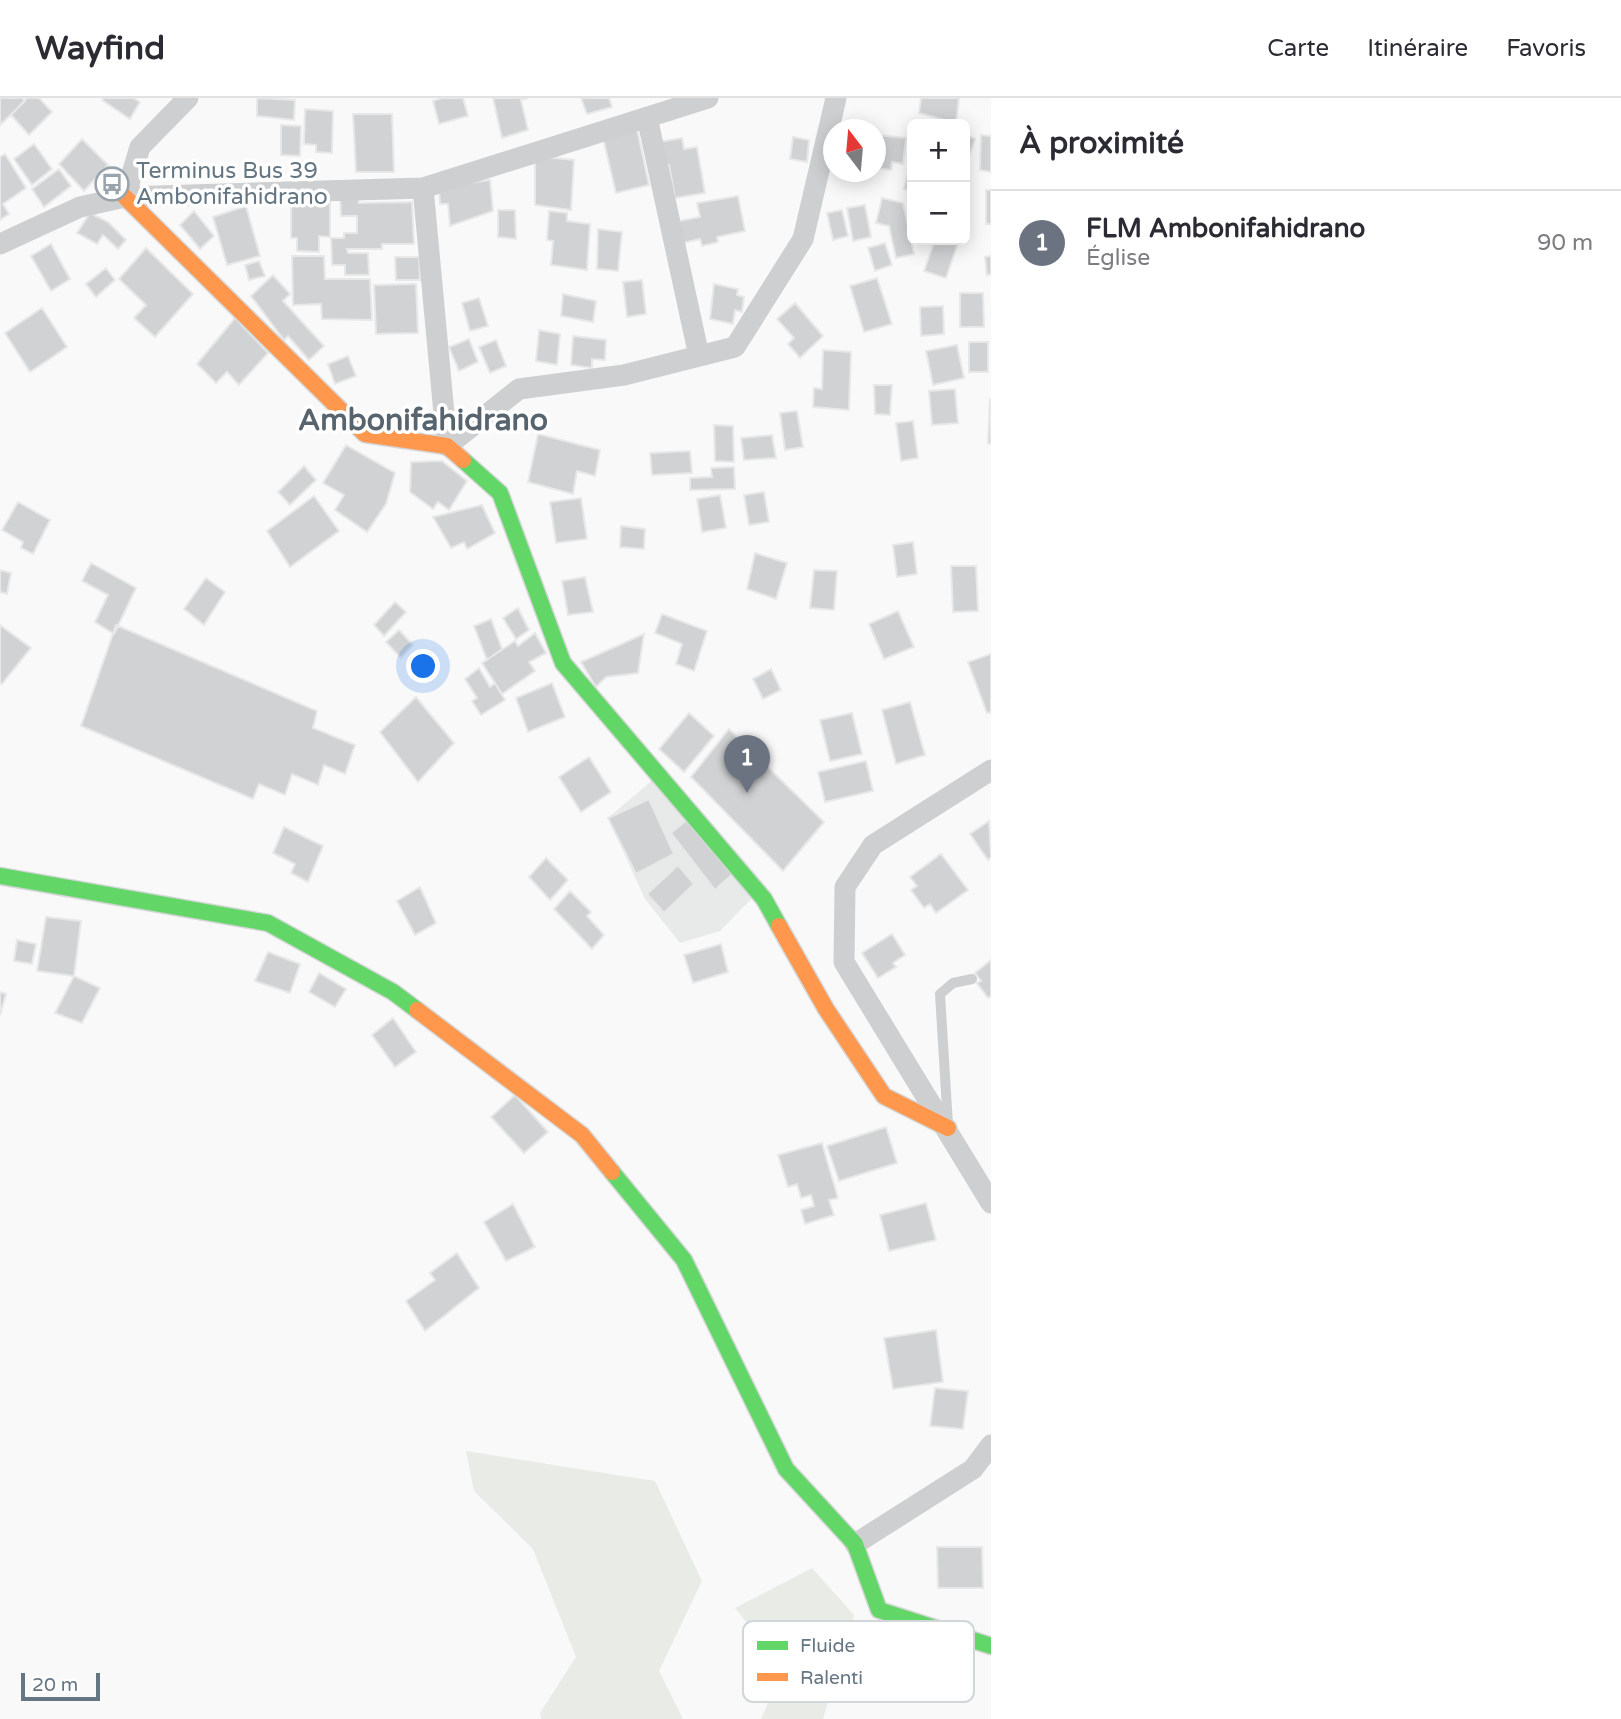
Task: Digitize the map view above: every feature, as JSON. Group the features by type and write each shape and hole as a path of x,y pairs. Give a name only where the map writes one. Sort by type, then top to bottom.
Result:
{"street":[{"path":"125,197 140,147 188,98"},
{"path":"0,244 80,207 125,197 423,188 708,98"},
{"path":"447,446 519,389 624,375 735,347 803,239 836,98"},
{"path":"647,117 699,356"},
{"path":"423,188 447,446"},
{"path":"125,197 365,434 447,446 500,493 563,663 764,899 826,1009 884,1096 948,1128"},
{"path":"991,771 873,845 845,887 844,962 948,1128 991,1203"},
{"path":"0,876 268,923 393,992 582,1135 684,1260 786,1469 855,1544 879,1610 913,1621"},
{"path":"855,1544 973,1469 991,1445"},
{"path":"974,1641 991,1646"}],"lane":[{"path":"948,1128 940,994 953,983 972,979"}],"shaded area":[{"path":"656,777 756,894 720,931 680,943 645,899 608,818"},
{"path":"466,1451 655,1481 702,1581 659,1671 683,1719 541,1719 540,1713 576,1657 533,1549 474,1491"},
{"path":"812,1568 854,1615 852,1621 746,1621 735,1608"},
{"path":"768,1702 828,1702 823,1719 761,1719"}],"building":[{"path":"0,98 22,98 25,101 0,125"},
{"path":"27,98 39,98 52,112 29,135 11,115"},
{"path":"133,98 140,102 130,119 102,100"},
{"path":"257,98 295,100 294,120 257,116"},
{"path":"463,98 468,116 439,124 433,101"},
{"path":"493,98 528,98 521,100 528,130 502,138"},
{"path":"581,98 609,98 612,107 587,114"},
{"path":"921,98 959,98 956,119 941,119 919,113"},
{"path":"305,109 333,111 332,153 316,152 316,145 304,144"},
{"path":"353,114 392,114 394,172 356,172"},
{"path":"281,125 301,126 300,156 281,155"},
{"path":"637,129 649,185 616,193 603,138"},
{"path":"981,135 991,136 991,172 980,170"},
{"path":"886,136 906,138 903,164 892,162 891,170 886,169"},
{"path":"970,136 975,139 970,154"},
{"path":"793,137 809,140 807,162 790,159"},
{"path":"682,138 684,149 697,147 705,193 675,198 669,165 663,166 659,142"},
{"path":"82,139 108,165 84,191 59,164"},
{"path":"34,144 52,169 32,185 14,159"},
{"path":"5,154 26,188 3,204 9,214 0,220 0,157"},
{"path":"535,156 574,160 571,210 535,205"},
{"path":"59,169 71,186 44,207 32,189"},
{"path":"490,180 493,211 450,226 448,204 440,204 439,187"},
{"path":"986,190 991,190 991,224 986,224"},
{"path":"358,195 359,203 412,202 414,244 382,244 382,249 347,249 348,253 368,253 369,275 345,275 345,265 332,265 331,238 344,238 344,233 357,233 357,216 341,216 340,196"},
{"path":"738,196 745,231 717,237 718,242 702,246 700,239 683,243 679,221 700,217 697,203"},
{"path":"882,198 903,203 907,222 907,245 912,245 914,254 896,258 889,226 876,223"},
{"path":"291,199 330,202 330,237 319,236 319,252 297,251 297,238 291,238"},
{"path":"865,205 871,237 853,241 847,208"},
{"path":"246,206 260,256 227,265 213,217"},
{"path":"498,210 515,210 516,239 498,237"},
{"path":"842,210 848,236 833,240 827,213"},
{"path":"194,211 214,236 200,249 180,225"},
{"path":"549,211 567,213 567,221 590,224 587,270 551,265 553,241 547,240"},
{"path":"90,213 108,222 126,240 118,249 103,235 97,244 77,233"},
{"path":"598,229 622,232 618,271 597,269"},
{"path":"885,243 892,265 875,271 868,248"},
{"path":"51,244 70,279 51,291 31,256"},
{"path":"933,245 957,245 946,278 924,271"},
{"path":"146,248 193,294 155,337 134,318 146,305 119,279"},
{"path":"292,256 324,256 325,279 370,279 372,320 322,319 321,304 293,305"},
{"path":"991,256 991,274 987,275 985,257"},
{"path":"395,257 419,257 420,280 396,280"},
{"path":"259,261 265,276 249,280 245,265"},
{"path":"106,268 115,280 96,297 86,284"},
{"path":"273,275 290,294 283,301 324,346 309,360 288,336 284,340 251,296"},
{"path":"877,278 892,324 864,332 850,286"},
{"path":"642,280 646,314 627,317 623,282"},
{"path":"416,284 418,333 376,334 374,285"},
{"path":"714,284 738,289 737,295 744,297 742,312 735,310 733,324 710,319"},
{"path":"960,293 983,293 984,327 960,327"},
{"path":"563,294 596,301 593,322 561,316"},
{"path":"479,298 488,326 470,331 462,303"},
{"path":"795,303 823,336 800,358 788,344 794,338 777,319"},
{"path":"943,306 944,334 921,336 920,307"},
{"path":"42,308 67,347 30,372 5,333"},
{"path":"235,318 268,353 239,385 227,372 216,383 197,364"},
{"path":"539,330 560,334 557,365 536,361"},
{"path":"573,336 606,340 605,360 592,359 592,368 571,365"},
{"path":"469,339 478,362 459,371 449,347"},
{"path":"496,340 506,366 490,373 479,347"},
{"path":"969,342 988,342 988,372 969,372"},
{"path":"957,345 964,378 933,385 926,351"},
{"path":"823,350 851,352 849,410 813,407 814,388 822,389"},
{"path":"348,356 356,376 335,384 328,364"},
{"path":"874,385 892,385 890,415 875,414"},
{"path":"955,389 958,423 932,425 929,391"},
{"path":"991,401 991,444 988,443"},
{"path":"797,411 803,447 785,450 780,413"},
{"path":"913,421 918,458 901,461 896,423"},
{"path":"714,425 733,426 734,462 715,461"},
{"path":"538,434 600,450 595,476 577,471 573,494 528,482"},
{"path":"772,435 776,458 744,460 741,438"},
{"path":"346,445 395,473 386,504 367,532 335,510 344,495 323,483"},
{"path":"690,451 692,473 652,475 650,453"},
{"path":"442,461 467,481 449,510 438,502 433,509 410,492 411,462"},
{"path":"304,466 316,480 290,505 278,492"},
{"path":"734,467 735,489 690,490 690,478 712,477 711,468"},
{"path":"764,492 769,522 749,525 744,495"},
{"path":"720,495 726,528 702,532 697,499"},
{"path":"314,496 339,531 290,567 267,531"},
{"path":"581,498 587,539 556,543 550,502"},
{"path":"18,502 50,520 33,554 21,548 23,542 2,530"},
{"path":"482,505 495,533 467,549 464,542 451,548 433,517"},
{"path":"621,526 645,529 644,549 620,547"},
{"path":"913,542 917,574 897,577 893,545"},
{"path":"755,553 787,563 776,599 747,589"},
{"path":"91,563 136,588 114,634 95,622 108,595 82,581"},
{"path":"951,566 976,566 978,611 953,612"},
{"path":"0,570 11,573 7,594 0,592"},
{"path":"814,570 837,571 834,610 810,608"},
{"path":"585,577 593,612 568,615 562,581"},
{"path":"206,578 225,592 204,625 184,609"},
{"path":"395,602 406,612 384,636 374,625"},
{"path":"518,608 529,630 516,639 503,618"},
{"path":"898,611 914,647 884,659 869,624"},
{"path":"662,614 707,631 694,671 676,664 682,644 655,633"},
{"path":"491,619 502,649 487,660 474,626"},
{"path":"0,625 31,648 2,684 0,683"},
{"path":"116,625 317,711 313,728 355,745 345,774 324,765 318,785 292,774 285,795 259,784 253,799 81,726"},
{"path":"399,630 413,645 401,658 386,642"},
{"path":"535,633 546,653 529,662 535,671 502,694 482,663 515,641 518,646"},
{"path":"644,634 638,673 606,677 596,687 581,662"},
{"path":"991,654 991,712 987,713 968,662"},
{"path":"479,668 490,687 495,683 505,700 481,715 472,701 477,698 465,679"},
{"path":"771,669 781,690 763,699 753,679"},
{"path":"552,683 565,717 528,732 516,698"},
{"path":"416,697 454,743 418,782 380,732"},
{"path":"910,702 925,755 896,764 882,710"},
{"path":"689,713 714,736 684,772 659,749"},
{"path":"852,713 862,754 830,761 820,720"},
{"path":"729,729 824,822 783,871 691,777"},
{"path":"589,757 611,792 581,812 559,777"},
{"path":"866,761 873,791 825,802 818,772"},
{"path":"649,799 674,854 636,874 608,818"},
{"path":"690,817 736,871 715,890 671,833"},
{"path":"989,821 991,857 988,860 970,834"},
{"path":"284,827 323,846 308,882 291,873 295,864 273,853"},
{"path":"941,854 968,890 936,913 930,904 924,908 911,890 917,886 910,877"},
{"path":"546,858 568,880 550,900 529,877"},
{"path":"678,865 694,884 664,913 647,894"},
{"path":"420,887 436,923 415,935 397,901"},
{"path":"570,891 591,912 587,916 604,935 592,949 554,909"},
{"path":"46,917 81,921 74,976 37,971"},
{"path":"892,934 905,955 893,963 896,967 878,978 862,953"},
{"path":"17,940 36,944 32,964 14,961"},
{"path":"721,944 728,972 693,983 684,955"},
{"path":"268,952 300,964 290,993 255,981"},
{"path":"991,960 991,996 988,998 977,983 981,981 975,973"},
{"path":"319,973 346,989 335,1007 309,992"},
{"path":"74,976 100,988 82,1023 55,1013"},
{"path":"0,992 6,994 0,1015"},
{"path":"393,1018 416,1052 395,1067 372,1035"},
{"path":"515,1095 548,1132 524,1153 491,1117"},
{"path":"886,1127 897,1163 839,1181 827,1146"},
{"path":"822,1143 838,1198 829,1200 834,1215 805,1224 801,1210 814,1206 811,1195 801,1198 797,1184 788,1187 778,1155"},
{"path":"926,1203 936,1240 889,1251 880,1215"},
{"path":"513,1204 535,1247 506,1261 484,1222"},
{"path":"457,1253 479,1288 425,1331 406,1301 435,1280 430,1273"},
{"path":"936,1330 943,1382 893,1389 884,1338"},
{"path":"935,1388 968,1391 963,1429 930,1426"},
{"path":"937,1547 982,1547 983,1588 938,1588"}],"traffic: fast":[{"path":"463,460 500,493 563,663 764,899 779,926"},
{"path":"0,876 268,923 393,992 417,1010"},
{"path":"612,1172 684,1260 786,1469 855,1544 879,1610 913,1621"},
{"path":"974,1641 991,1646"}],"traffic: slow":[{"path":"125,197 365,434 447,446 463,460"},
{"path":"779,926 826,1009 884,1096 948,1128"},
{"path":"417,1010 582,1135 612,1172"}],"place":[{"name":"Terminus Bus 39 Ambonifahidrano","path":"112,184"},
{"name":"FLM Ambonifahidrano","path":"747,793"}],"district":[{"name":"Ambonifahidrano","path":"423,420"}]}
